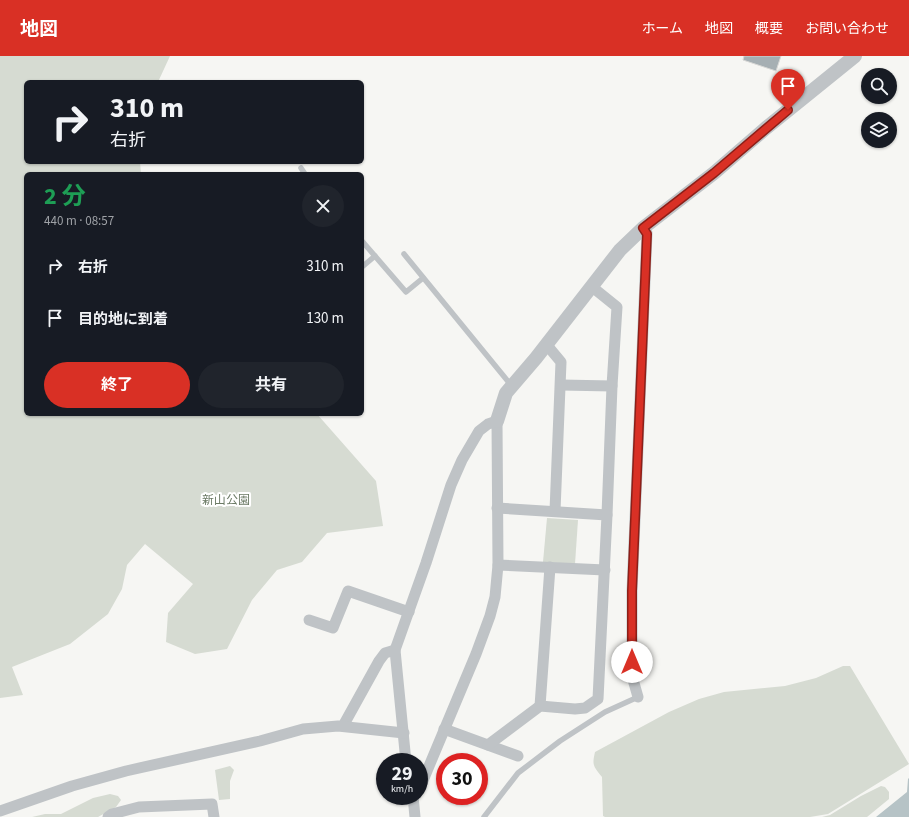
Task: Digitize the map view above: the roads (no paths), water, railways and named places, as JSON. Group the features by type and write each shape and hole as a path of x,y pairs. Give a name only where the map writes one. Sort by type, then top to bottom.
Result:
{"street":[{"path":"428,765 490,616 495,597 498,565 497,421 506,393 511,385 536,358 620,250 643,228 714,173 854,56"},
{"path":"638,697 632,676 632,606 647,234 643,228"},
{"path":"488,745 540,706 575,709 585,708 598,698 617,307 591,286"},
{"path":"546,344 561,362 555,511"},
{"path":"561,385 612,386"},
{"path":"405,753 395,650 441,519 445,502 462,460 480,431 488,424 497,421"},
{"path":"497,508 607,515"},
{"path":"498,565 605,570"},
{"path":"540,706 550,568"},
{"path":"309,620 333,628 348,591 409,612"},
{"path":"343,726 379,661 385,653 395,650"},
{"path":"0,811 72,786 126,771 260,741 303,729 343,726 404,733"},
{"path":"444,729 518,756"},
{"path":"108,817 112,814 139,807 212,804 214,817"},
{"path":"415,805 415,817"}],"lane":[{"path":"301,168 304,172"},
{"path":"364,243 406,292 423,278"},
{"path":"404,254 511,385"},
{"path":"364,265 375,256"},
{"path":"484,817 518,773 560,741 605,712 638,697"}],"park label":[{"name":"新山公園","path":"226,500"}]}
